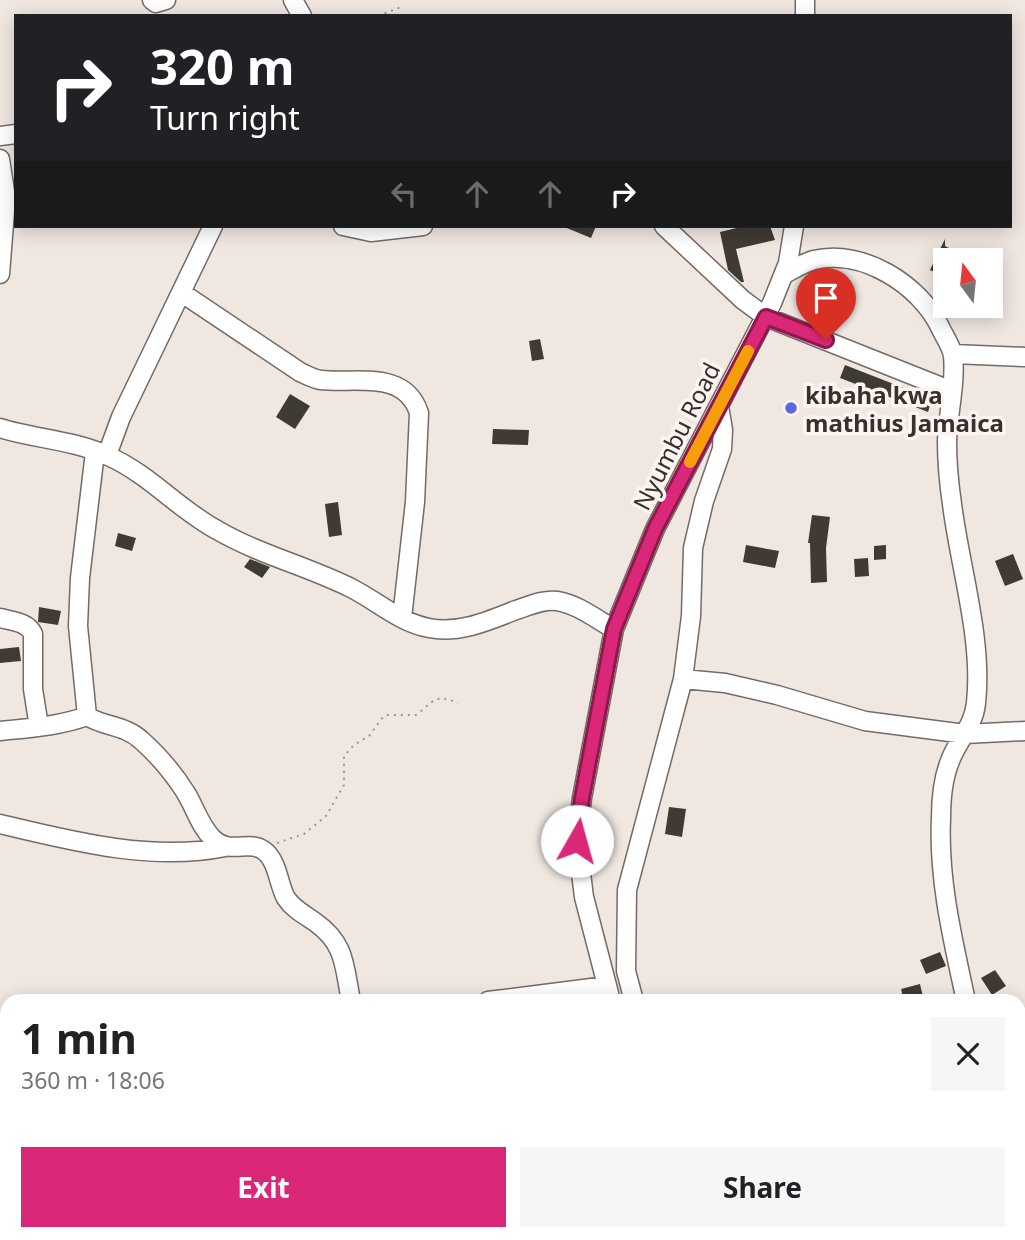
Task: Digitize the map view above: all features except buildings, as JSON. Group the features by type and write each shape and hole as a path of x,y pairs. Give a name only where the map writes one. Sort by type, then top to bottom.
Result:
{"street":[{"path":"152,0 156,3 166,0"},
{"path":"0,159 6,198 0,274"},
{"path":"212,228 101,453 80,578 78,626 85,711 88,716 129,731 141,739 187,794 206,831 225,847"},
{"path":"352,228 371,232 406,228"},
{"path":"666,228 743,300 766,317 952,391"},
{"name":"Nyumbu Road","path":"609,993 584,897 577,841 582,798 614,629 655,529 766,317 785,274 794,228"},
{"path":"785,274 815,260 830,258 850,260 884,270 903,282 933,313 953,354 947,443 952,504 976,650 976,703 973,719 950,759 944,780 940,819 950,928 964,994"},
{"path":"182,293 300,372 317,379 384,382 397,387 415,400 419,413 415,502 402,618"},
{"path":"953,354 1025,356"},
{"path":"632,994 626,971 627,890 683,679 691,616 693,548 704,501 722,449 723,430 719,406"},
{"path":"0,428 101,453 161,488 189,513 218,531 353,589 402,618 426,628 446,630 484,622 537,603 555,601 572,606 614,629"},
{"path":"0,618 31,628 33,689 39,727"},
{"path":"683,679 724,683 777,695 865,721 965,734 1025,731"},
{"path":"0,731 39,727 88,716"},
{"path":"0,824 125,848 201,852 225,847 259,848 269,855 287,899 297,910 325,929 340,946 350,994"}],"path":[{"path":"383,14 401,7"},
{"path":"259,848 304,834 326,816 344,785 344,756 354,745 369,736 379,719 387,715 416,715 432,700 439,698 458,703"}],"slow traffic":[{"path":"690,462 748,351"}],"place":[{"name":"kibaha kwa mathius Jamaica","path":"791,408"}],"route":[{"path":"577,841 582,798 614,629 655,529 766,317 826,340"}]}
